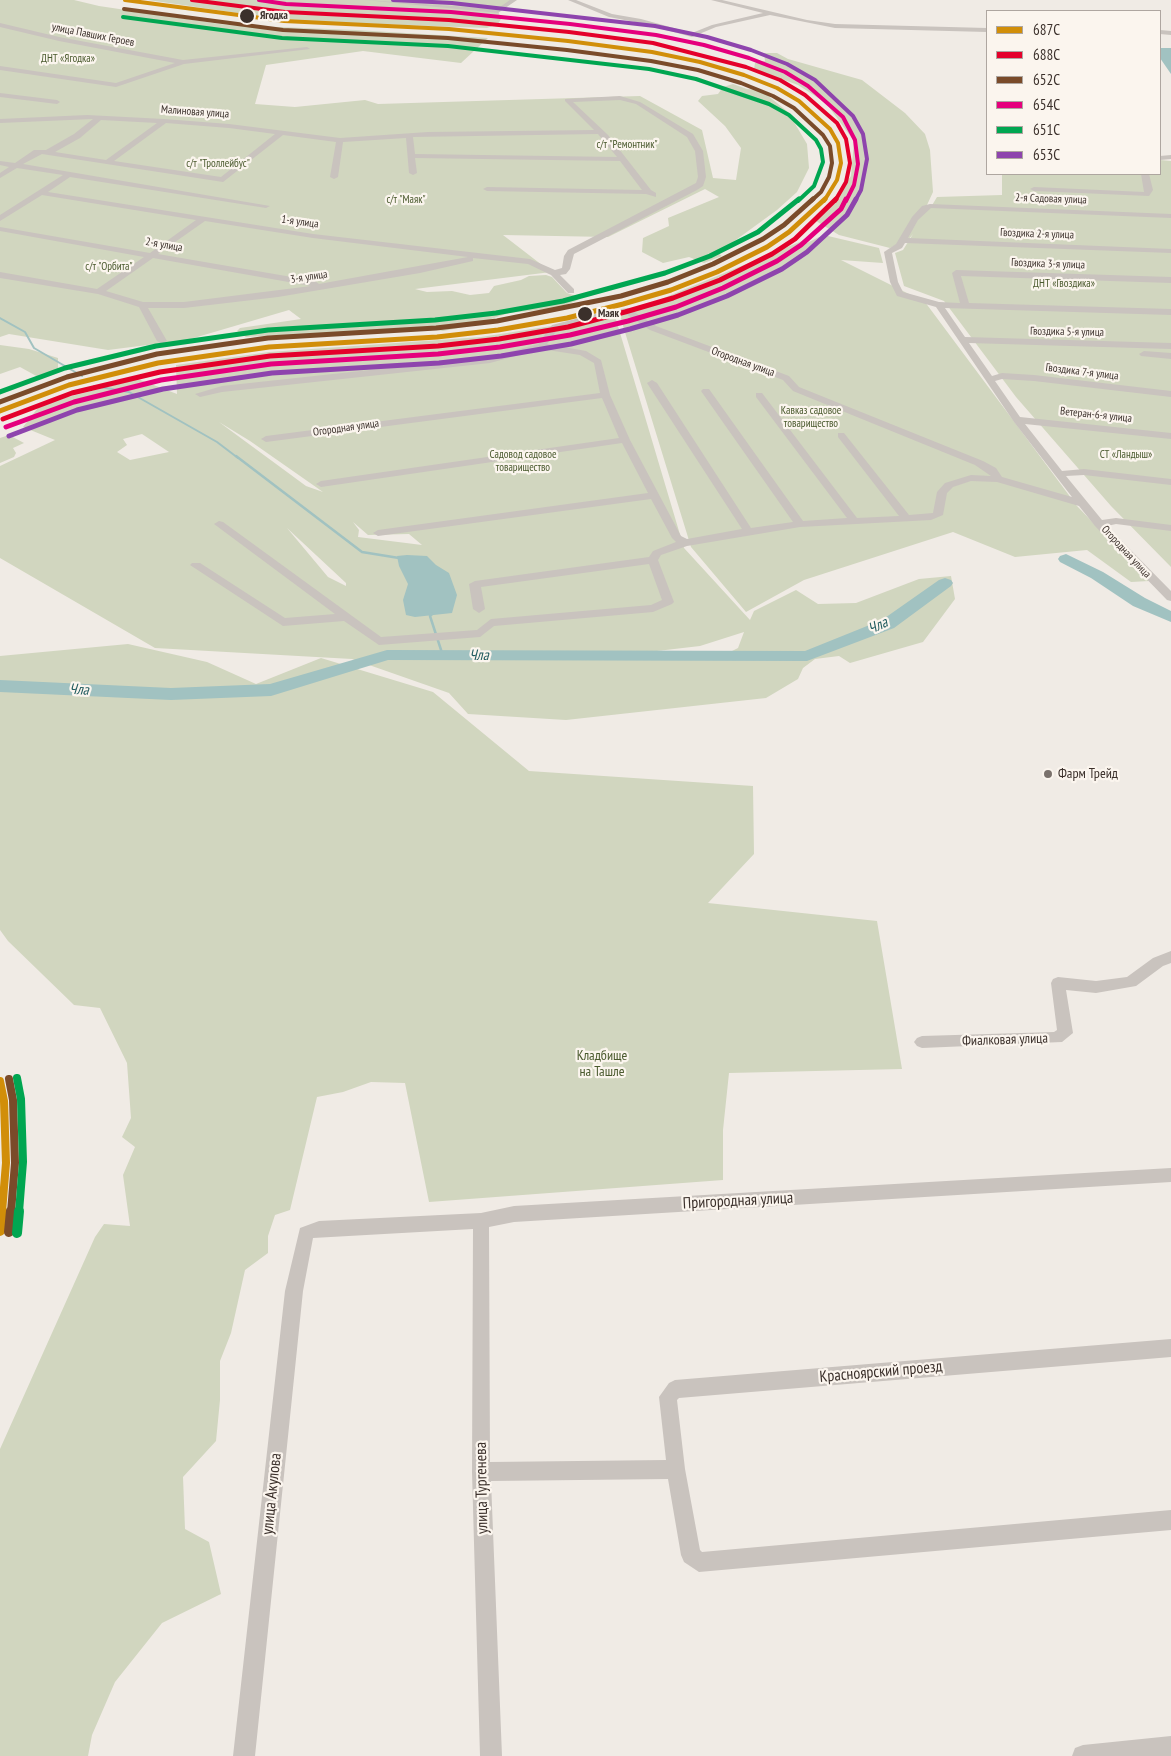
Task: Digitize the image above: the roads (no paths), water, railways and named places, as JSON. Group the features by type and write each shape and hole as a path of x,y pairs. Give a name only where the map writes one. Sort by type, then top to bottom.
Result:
{"street":[{"path":"368,0 498,11 514,0"},
{"path":"571,0 611,16 656,24 692,35 714,26 771,13"},
{"path":"714,0 806,22 859,28 986,30"},
{"name":"улица Павших Героев","path":"0,25 59,39 183,62"},
{"path":"0,68 116,85 183,62 307,49"},
{"path":"0,95 57,102"},
{"path":"554,273 563,272 566,269 568,256 571,252 700,184 702,176 700,151 690,136 629,99 567,100 605,137 648,192 665,202"},
{"name":"Малиновая улица","path":"0,121 49,118 164,121 282,132 340,140 409,134 598,132"},
{"path":"50,152 77,136 99,118"},
{"path":"108,162 164,121"},
{"path":"0,176 37,152 50,152 223,180 282,132"},
{"path":"409,134 413,173"},
{"path":"334,178 340,140"},
{"path":"412,156 622,160"},
{"path":"0,163 67,176 266,206"},
{"path":"1034,190 1146,194 1149,190 1145,175"},
{"path":"0,219 67,176"},
{"path":"487,190 648,192"},
{"name":"1-я улица","path":"42,193 203,219 477,257 530,262 554,273 571,291"},
{"name":"2-я Садовая улица","path":"902,240 915,219 925,208 930,206 1171,216"},
{"path":"99,292 203,219"},
{"name":"2-я улица","path":"0,229 152,254 324,286"},
{"path":"902,240 897,247 888,252 898,292 907,298 939,304 1171,312"},
{"name":"Гвоздика 2-я улица","path":"902,240 1171,252"},
{"name":"3-я улица","path":"0,275 99,292 142,305 184,305 324,286 420,270 477,257"},
{"name":"Гвоздика 3-я улица","path":"965,304 956,273 1171,280"},
{"name":"Огородная улица","path":"939,304 1017,420 1059,474 1099,524 1168,592"},
{"path":"142,305 162,341"},
{"name":"Огородная улица","path":"541,346 555,327 606,314 628,311 653,328 786,378 796,389 810,396 979,463 992,470 997,475 998,480"},
{"name":"Гвоздика 5-я улица","path":"963,340 1171,346"},
{"path":"1020,342 1171,356"},
{"path":"200,394 222,389 490,360 541,346 583,353 595,358 598,362 605,395 625,440 656,495 677,538 685,543"},
{"name":"Гвоздика 7-я улица","path":"990,379 1002,376 1034,378 1171,394"},
{"path":"652,383 748,531"},
{"path":"706,391 800,524"},
{"name":"Огородная улица","path":"266,439 605,395"},
{"name":"Огородная улица","path":"759,395 854,521"},
{"name":"Ветеран-6-я улица","path":"1017,420 1171,436"},
{"path":"841,435 907,519"},
{"path":"321,484 625,440"},
{"path":"1059,474 1084,472 1171,482"},
{"name":"Огородная улица","path":"479,609 476,584 652,560 657,553 685,543 748,531 800,524 907,519 938,515 942,492 948,485 971,478 998,480 1084,504"},
{"path":"378,534 656,495"},
{"path":"1099,524 1116,521 1171,528"},
{"path":"219,524 379,641 480,633 491,623 653,608 668,602 652,560"},
{"path":"196,565 283,622 346,617"},
{"name":"Фиалковая улица","path":"922,1042 1057,1038 1065,1033 1058,983 1096,987 1131,982 1158,962 1171,957"},
{"name":"Пригородная улица","path":"306,1232 319,1229 481,1221 514,1214 1171,1175"},
{"name":"улица Тургенева","path":"481,1221 481,1472 491,1756"},
{"name":"улица Акулова","path":"244,1756 294,1291 306,1232"},
{"name":"Красноярский проезд","path":"1171,1348 675,1389 668,1397 676,1469 691,1554 699,1562 1171,1520"},
{"path":"481,1472 676,1469"},
{"path":"1083,1756 1171,1747"}],"water":[{"path":"1161,48 1171,48 1171,74 1161,59"},
{"path":"397,556 427,556 436,565 449,573 457,595 452,613 415,617 406,615 403,600 408,584 399,566"}],"waterway":[{"path":"0,318 25,332 34,348 82,376"},
{"path":"94,386 129,392 217,442 238,458"},
{"path":"236,456 362,552 399,558"},
{"name":"Чла","path":"1066,559 1097,575 1139,602 1171,617"},
{"name":"Чла","path":"0,686 171,694 271,690 387,655 807,656 888,624 945,583"},
{"path":"432,614 430,616 443,656"}],"place":[{"name":"Ягодка","path":"247,16"},
{"name":"Маяк","path":"585,314"},
{"name":"Фарм Трейд","path":"1048,774"}],"park label":[{"name":"ДНТ «Ягодка»","path":"68,59"},
{"name":"с/т \"Ремонтник\"","path":"627,145"},
{"name":"с/т \"Троллейбус\"","path":"218,164"},
{"name":"с/т \"Маяк\"","path":"406,200"},
{"name":"с/т \"Орбита\"","path":"109,267"},
{"name":"ДНТ «Гвоздика»","path":"1064,284"},
{"name":"Кавказ садовое товарищество","path":"811,417"},
{"name":"СТ «Ландыш»","path":"1126,455"},
{"name":"Садовод садовое товарищество","path":"523,461"},
{"name":"Кладбище на Ташле","path":"602,1064"}]}
